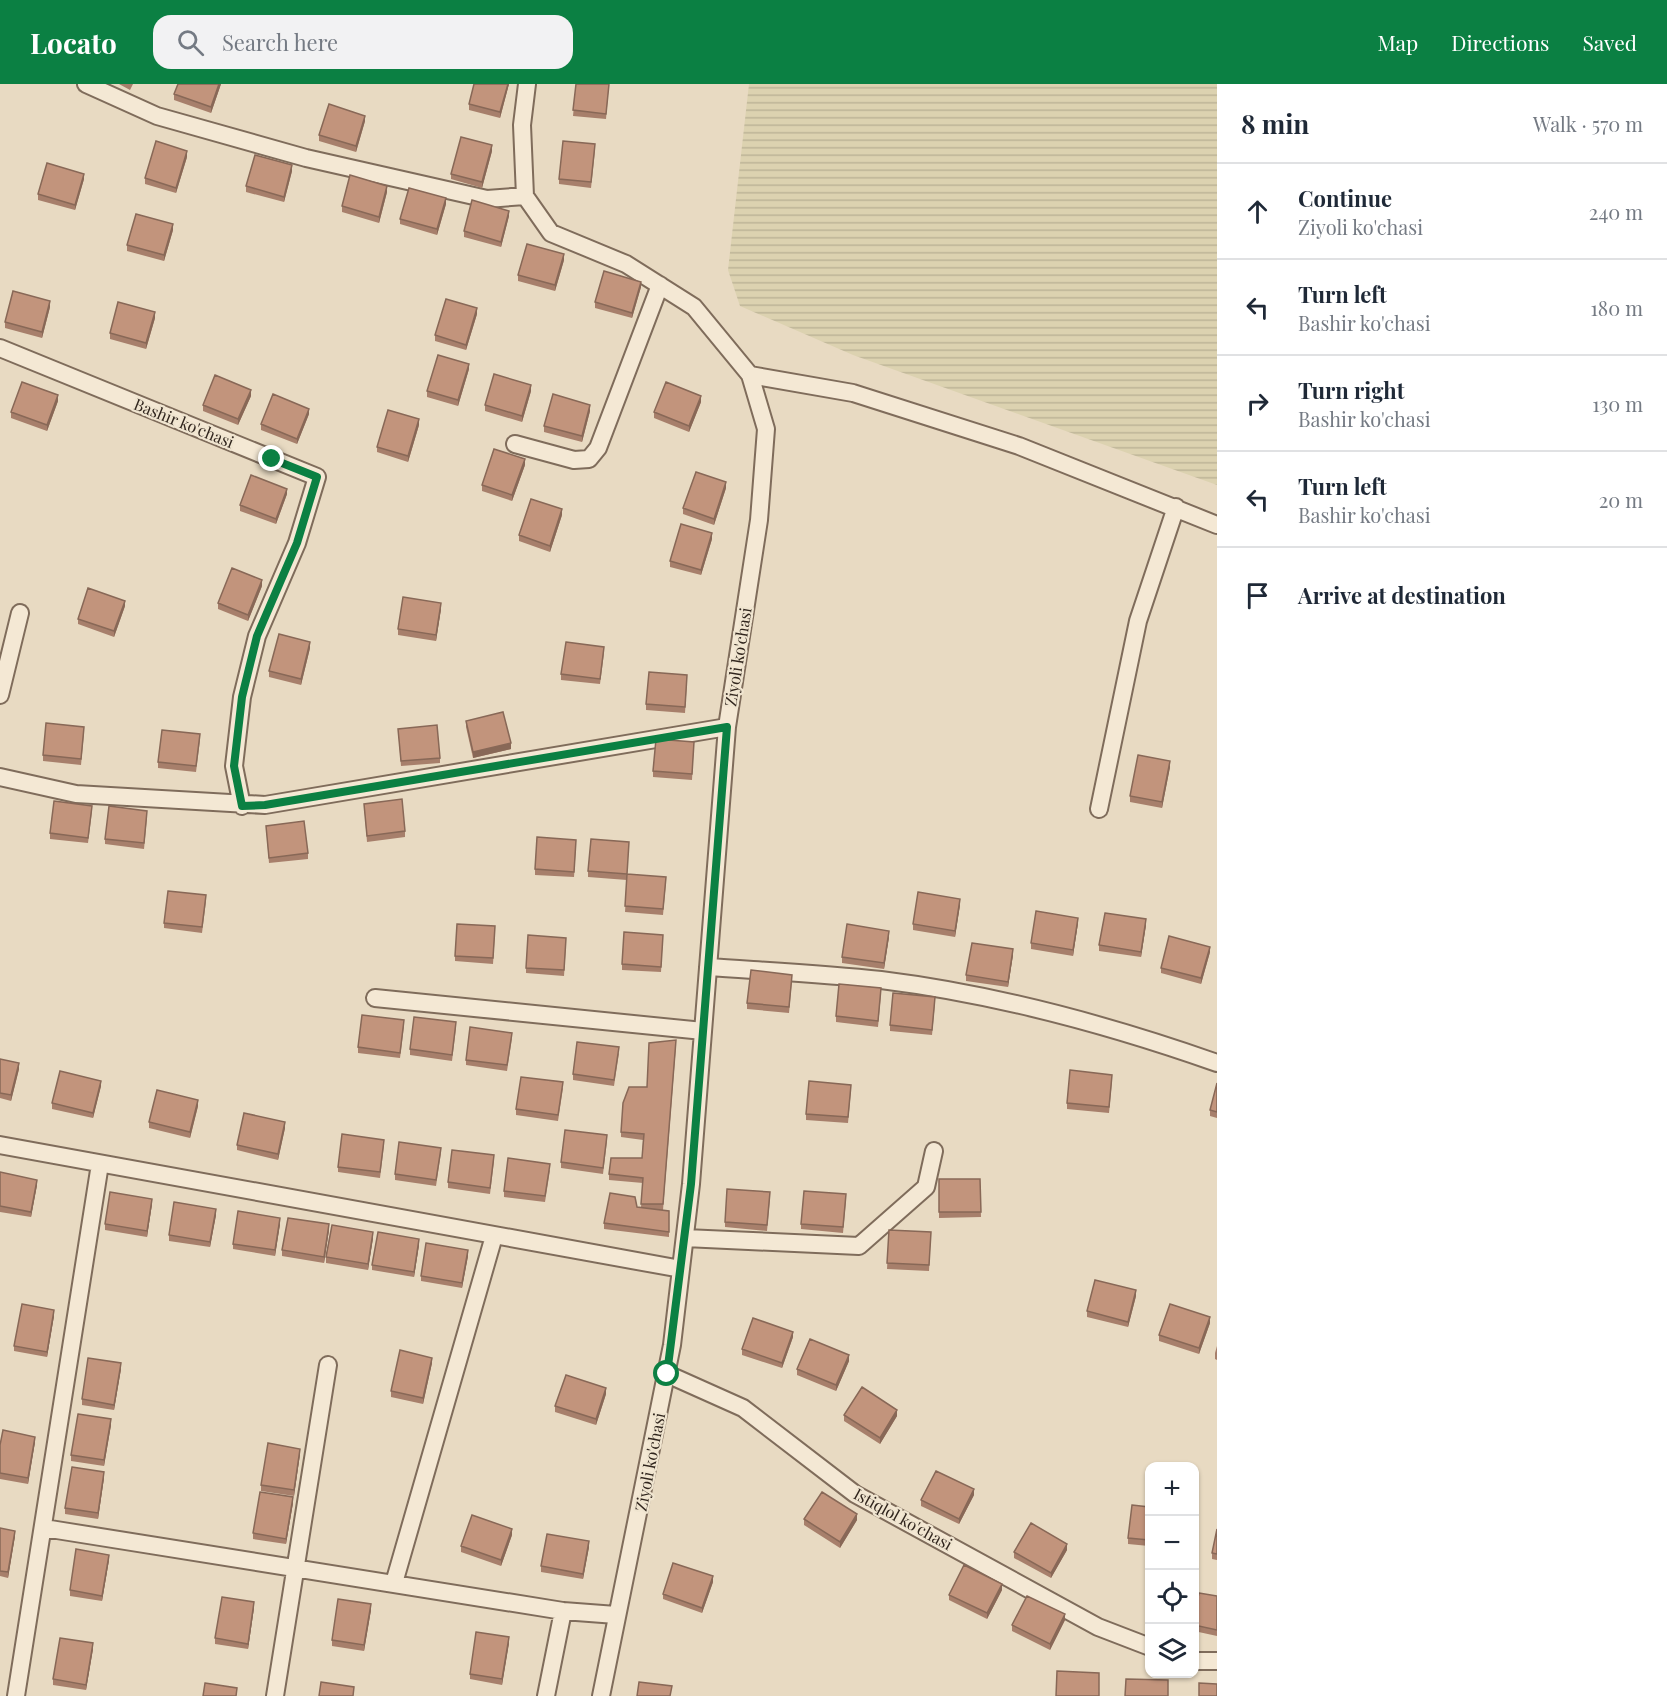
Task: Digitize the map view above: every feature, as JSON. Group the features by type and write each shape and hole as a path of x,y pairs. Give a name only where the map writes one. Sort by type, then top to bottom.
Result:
{"street":[{"path":"86,84 157,116 306,158 487,199 525,196 522,125 527,84"},
{"name":"Ziyoli ko'chasi","path":"525,196 551,233 626,264 694,307 750,375 766,429 759,520 727,727 681,1269 667,1374 601,1696"},
{"path":"515,444 574,460 589,459 598,448 660,285"},
{"name":"Bashir ko'chasi","path":"0,348 317,477 297,543 257,636 242,697 234,766 242,806"},
{"path":"750,375 852,393 1019,446 1217,525"},
{"path":"1100,809 1138,621 1176,507"},
{"path":"0,695 20,613"},
{"path":"0,777 76,794 242,806 265,805 727,727"},
{"path":"708,967 882,981 992,1000 1142,1037 1217,1063"},
{"path":"375,998 703,1031"},
{"path":"0,1145 681,1269"},
{"path":"685,1238 859,1246 926,1187 934,1151"},
{"path":"16,1696 100,1164"},
{"path":"394,1583 494,1236"},
{"path":"275,1696 328,1365"},
{"name":"Istiqlol ko'chasi","path":"667,1374 743,1408 855,1494 1098,1627 1145,1645"},
{"path":"44,1528 563,1611 616,1615"},
{"path":"546,1696 563,1611"},
{"path":"1199,1661 1217,1662"}],"shaded area":[{"path":"749,84 1217,84 1217,485 853,355 740,306 728,270"}],"building":[{"path":"178,84 219,84 211,107 174,94"},
{"path":"474,84 508,84 500,112 469,104"},
{"path":"576,84 609,84 606,114 573,110"},
{"path":"329,104 365,116 356,146 319,135"},
{"path":"461,137 492,145 482,182 451,174"},
{"path":"156,141 187,151 176,188 145,178"},
{"path":"563,141 595,144 591,182 559,179"},
{"path":"255,155 292,165 284,197 246,186"},
{"path":"47,163 84,174 75,205 38,194"},
{"path":"350,175 387,186 379,217 342,206"},
{"path":"409,188 446,198 437,229 400,219"},
{"path":"472,200 509,211 501,242 464,231"},
{"path":"136,214 173,224 164,255 127,245"},
{"path":"527,244 564,254 555,285 518,275"},
{"path":"604,271 641,282 632,313 595,302"},
{"path":"13,291 50,301 42,332 5,322"},
{"path":"446,299 477,308 466,345 435,335"},
{"path":"118,302 155,312 146,343 110,333"},
{"path":"438,355 469,364 458,400 427,391"},
{"path":"494,374 531,385 522,416 485,405"},
{"path":"215,375 251,390 238,419 203,405"},
{"path":"22,382 58,395 47,425 11,412"},
{"path":"666,382 701,396 689,426 654,412"},
{"path":"273,394 309,409 297,439 261,424"},
{"path":"553,394 590,405 582,436 544,426"},
{"path":"388,410 419,419 408,456 377,447"},
{"path":"494,449 525,459 512,495 482,485"},
{"path":"696,472 726,482 714,519 683,508"},
{"path":"251,475 287,489 276,519 240,505"},
{"path":"531,499 562,509 550,546 519,535"},
{"path":"681,524 712,533 701,570 670,561"},
{"path":"232,568 262,580 248,615 218,603"},
{"path":"88,588 125,601 114,631 78,619"},
{"path":"403,597 441,603 436,635 398,629"},
{"path":"279,634 310,642 301,679 269,671"},
{"path":"566,642 604,647 600,679 561,674"},
{"path":"649,672 687,675 685,707 646,704"},
{"path":"503,712 511,743 473,752 466,721"},
{"path":"46,723 84,727 81,759 43,755"},
{"path":"437,725 440,758 401,761 398,729"},
{"path":"162,730 200,734 196,766 158,762"},
{"path":"656,739 694,742 692,774 653,771"},
{"path":"1138,755 1170,761 1162,802 1130,796"},
{"path":"402,799 405,831 367,836 364,804"},
{"path":"54,801 92,806 88,838 50,833"},
{"path":"109,806 147,811 144,843 105,839"},
{"path":"304,821 308,853 269,858 266,826"},
{"path":"537,837 576,840 574,872 535,869"},
{"path":"591,839 629,842 627,874 588,871"},
{"path":"627,874 666,877 663,909 625,906"},
{"path":"168,891 206,895 202,927 164,923"},
{"path":"918,892 960,899 955,931 913,924"},
{"path":"1036,911 1078,918 1073,950 1031,943"},
{"path":"1105,913 1146,919 1141,952 1099,945"},
{"path":"457,924 495,926 493,958 455,956"},
{"path":"847,924 889,931 884,963 842,957"},
{"path":"624,932 663,935 661,967 622,964"},
{"path":"528,935 566,938 564,970 526,968"},
{"path":"1169,936 1210,947 1201,978 1161,968"},
{"path":"972,943 1013,949 1008,982 966,975"},
{"path":"751,970 792,975 789,1007 747,1003"},
{"path":"839,984 881,988 878,1021 836,1016"},
{"path":"893,993 935,997 932,1030 890,1025"},
{"path":"362,1015 404,1020 400,1053 358,1047"},
{"path":"414,1017 456,1022 452,1055 410,1049"},
{"path":"470,1027 512,1033 507,1065 466,1060"},
{"path":"676,1040 663,1204 641,1204 643,1178 609,1174 611,1158 642,1158 644,1134 621,1132 623,1103 629,1087 647,1087 649,1043"},
{"path":"577,1042 619,1047 614,1080 573,1074"},
{"path":"0,1059 19,1063 11,1095 0,1093"},
{"path":"1070,1070 1112,1075 1109,1107 1067,1103"},
{"path":"60,1071 101,1081 93,1113 52,1103"},
{"path":"521,1077 563,1082 558,1115 516,1109"},
{"path":"809,1081 851,1085 848,1117 806,1114"},
{"path":"1217,1083 1217,1112 1210,1110"},
{"path":"157,1090 198,1100 190,1132 149,1122"},
{"path":"244,1113 285,1122 278,1154 237,1145"},
{"path":"565,1130 607,1135 603,1168 561,1162"},
{"path":"342,1134 384,1140 380,1172 338,1167"},
{"path":"399,1142 441,1148 436,1180 395,1174"},
{"path":"452,1150 494,1155 490,1188 448,1182"},
{"path":"508,1158 550,1164 545,1196 504,1191"},
{"path":"0,1172 37,1180 31,1212 0,1206"},
{"path":"939,1179 980,1179 981,1212 939,1212"},
{"path":"727,1189 770,1192 767,1225 725,1222"},
{"path":"804,1191 846,1194 843,1227 801,1224"},
{"path":"110,1192 152,1199 147,1231 105,1224"},
{"path":"610,1193 635,1197 637,1207 669,1211 669,1232 604,1223"},
{"path":"174,1202 216,1209 210,1242 169,1235"},
{"path":"238,1211 280,1218 275,1250 233,1244"},
{"path":"288,1218 329,1224 324,1257 282,1250"},
{"path":"332,1225 373,1232 368,1264 326,1257"},
{"path":"889,1230 931,1232 929,1265 887,1263"},
{"path":"378,1232 419,1239 414,1272 372,1265"},
{"path":"426,1243 468,1250 462,1283 421,1276"},
{"path":"1095,1280 1136,1290 1128,1322 1087,1311"},
{"path":"22,1304 54,1310 47,1352 14,1346"},
{"path":"1170,1304 1210,1317 1199,1348 1159,1335"},
{"path":"753,1318 793,1332 782,1363 742,1349"},
{"path":"810,1339 849,1355 836,1385 797,1369"},
{"path":"400,1350 432,1358 423,1398 391,1391"},
{"path":"88,1358 121,1363 114,1405 82,1399"},
{"path":"566,1375 606,1388 596,1419 555,1406"},
{"path":"862,1387 897,1410 880,1438 844,1415"},
{"path":"78,1414 111,1419 104,1460 71,1455"},
{"path":"3,1430 35,1437 28,1478 0,1473 0,1445"},
{"path":"268,1443 300,1449 294,1490 261,1485"},
{"path":"72,1467 104,1472 98,1513 65,1508"},
{"path":"936,1471 974,1489 959,1519 921,1500"},
{"path":"260,1492 293,1497 286,1539 253,1533"},
{"path":"822,1492 857,1514 840,1542 804,1519"},
{"path":"1132,1505 1145,1507 1145,1540 1128,1538"},
{"path":"472,1515 512,1529 501,1560 461,1546"},
{"path":"1031,1523 1067,1544 1051,1573 1014,1552"},
{"path":"0,1528 15,1531 8,1572 0,1571"},
{"path":"1217,1529 1217,1554 1212,1553"},
{"path":"547,1534 589,1541 583,1574 541,1566"},
{"path":"76,1549 109,1555 102,1596 70,1590"},
{"path":"673,1563 713,1576 702,1608 663,1594"},
{"path":"964,1565 1002,1584 987,1613 949,1595"},
{"path":"1199,1593 1217,1596 1217,1630 1199,1626"},
{"path":"1027,1596 1065,1614 1050,1644 1012,1625"},
{"path":"222,1597 254,1602 248,1644 215,1638"},
{"path":"338,1599 371,1604 364,1645 332,1640"},
{"path":"476,1632 509,1637 502,1679 470,1674"},
{"path":"60,1638 93,1643 86,1685 53,1679"},
{"path":"1057,1671 1099,1673 1099,1696 1056,1696"},
{"path":"1126,1679 1168,1680 1168,1696 1125,1696"},
{"path":"321,1682 354,1687 353,1696 319,1696"},
{"path":"639,1682 672,1686 670,1696 637,1696"},
{"path":"205,1683 237,1688 236,1696 203,1696"},
{"path":"1199,1683 1217,1684 1217,1696 1199,1696"}],"route":[{"path":"272,459 317,477 297,543 257,636 242,697 234,766 242,806 265,805 499,767 727,727 691,1184 667,1374"}]}
